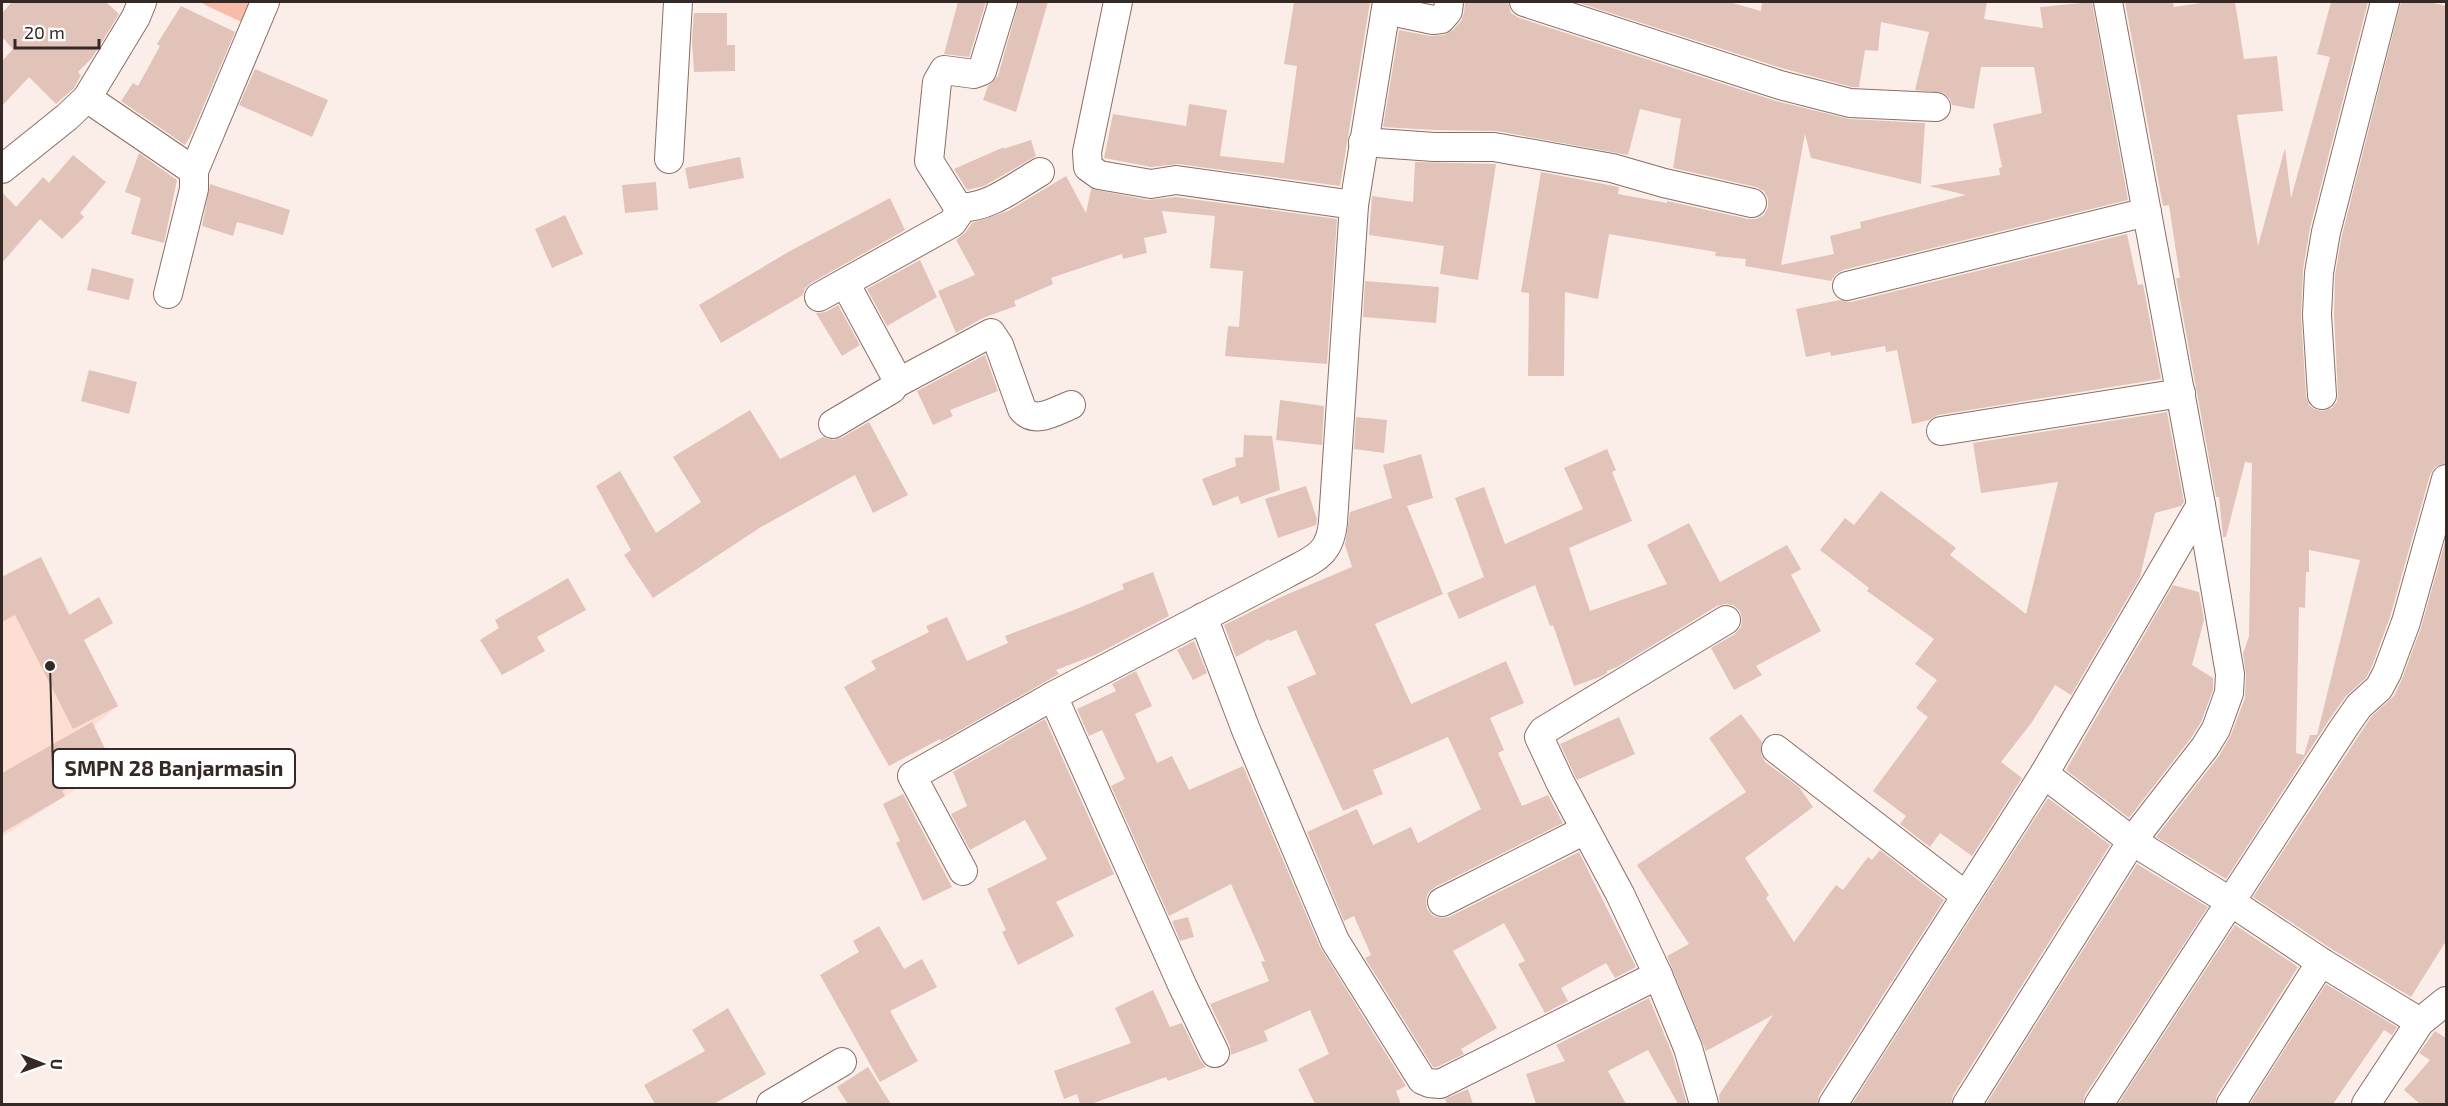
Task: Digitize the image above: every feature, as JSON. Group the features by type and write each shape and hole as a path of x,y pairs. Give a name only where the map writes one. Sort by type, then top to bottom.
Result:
{"street":[{"path":"168,294 194,189 194,171 265,2"},
{"path":"669,159 678,2"},
{"path":"1004,2 982,71 974,74 944,70 937,82 929,161 957,207 969,208 984,203 1040,172"},
{"path":"1118,2 1088,152 1088,167 1099,176 1151,184 1176,180 1354,205"},
{"path":"963,870 912,776 1053,696 1320,555 1327,548 1332,537 1354,205 1387,6 1433,20 1441,19 1448,11 1449,2"},
{"path":"1524,2 1780,85 1850,103 1936,107"},
{"path":"1967,1104 2132,841 2205,747 2216,729 2229,693 2230,674 2201,505 2109,2"},
{"path":"2322,396 2317,315 2319,273 2326,232 2385,2"},
{"path":"2,169 87,98 132,7"},
{"path":"87,98 194,171"},
{"path":"1363,142 1434,147 1494,147 1612,168 1664,183 1752,203"},
{"path":"819,297 952,223 963,207"},
{"path":"1847,286 2147,212"},
{"path":"845,283 896,373 897,383"},
{"path":"833,424 892,389 897,383 991,333 999,345 1022,409 1026,414 1042,417 1071,405"},
{"path":"1941,430 2181,393"},
{"path":"2100,1104 2343,729 2359,706 2379,688 2406,622 2446,479"},
{"path":"1833,1104 2044,774 2201,505"},
{"path":"1203,617 1246,730 1335,941 1422,1080 1440,1084 1658,975"},
{"path":"1704,1104 1688,1048 1658,975 1620,894 1585,830 1539,736 1543,731 1726,620"},
{"path":"1053,696 1183,987 1215,1053"},
{"path":"1776,750 1966,896"},
{"path":"2044,774 2132,841 2231,902 2321,962 2420,1022"},
{"path":"1442,902 1585,830"},
{"path":"2230,1104 2321,962"},
{"path":"2366,1104 2420,1022 2446,1001"},
{"path":"771,1104 842,1062"}],"shaded area":[{"path":"204,2 258,2 248,25 203,4"},
{"path":"41,557 118,706 94,726 113,765 2,837 2,576"}],"building":[{"path":"12,2 106,2 119,14 92,58 78,72 81,75 74,88 56,104 29,77 2,106 2,61 13,49 2,37 2,13"},
{"path":"958,2 986,2 969,57 944,54"},
{"path":"1019,2 1048,2 1016,112 983,100 988,86 998,76"},
{"path":"1294,2 1370,2 1340,186 1178,164 1151,167 1104,158 1113,114 1186,126 1189,104 1227,110 1220,156 1284,163 1297,66 1284,64"},
{"path":"1465,2 1508,2 1511,13 1519,18 1776,101 1849,119 1925,123 1921,184 1811,158 1805,134 1781,265 1834,254 1830,236 1861,228 1860,222 1966,195 1929,186 2000,175 1999,168 2002,167 1993,124 2042,113 2034,67 1981,67 1974,109 1952,105 1944,93 1915,90 1929,32 1881,22 1878,51 1865,50 1859,87 1852,87 1785,69 1576,2 1729,2 1761,11 1762,2 1987,2 1984,19 2043,28 2040,7 2092,2 2128,200 1843,270 1831,281 1745,266 1746,259 1715,256 1716,252 1609,234 1598,299 1565,292 1564,376 1528,376 1529,293 1521,292 1541,172 1619,187 1618,194 1667,203 1667,201 1748,219 1756,219 1764,215 1768,207 1768,199 1764,191 1756,187 1673,168 1681,119 1640,109 1628,155 1497,131 1383,127 1399,30 1430,36 1444,35 1453,30 1461,21"},
{"path":"2125,2 2173,2 2174,7 2208,2 2235,2 2244,59 2277,56 2283,111 2237,115 2258,246 2285,148 2291,198 2330,57 2317,54 2331,2 2368,2 2310,228 2303,270 2301,316 2306,396 2309,405 2314,409 2322,411 2332,408 2337,402 2338,395 2334,315 2335,275 2342,235 2401,2 2429,2 2446,6 2446,463 2435,467 2430,475 2390,617 2366,678 2346,696 2329,720 2226,879 2156,837 2219,756 2231,735 2245,698 2246,675 2243,654 2249,636 2252,463 2245,462 2226,537 2223,537 2219,497 2216,497 2176,278 2180,278 2169,205 2163,206","holes":["2309,550 2360,560 2317,735 2310,735 2304,755 2296,753 2299,607 2305,608"]},
{"path":"181,6 235,32 185,145 121,101 133,83 138,86 160,46 157,44"},
{"path":"694,13 727,13 727,45 735,45 735,71 694,72 692,40"},
{"path":"255,69 328,100 312,137 239,105"},
{"path":"1031,140 1036,156 984,186 967,190 954,169 1004,147 1003,149"},
{"path":"139,153 177,180 164,243 131,234 141,198 125,192"},
{"path":"73,155 106,182 80,213 84,217 62,239 40,219 2,263 2,192 16,207 43,177 49,183"},
{"path":"740,157 744,178 689,189 685,168"},
{"path":"1415,162 1496,164 1478,280 1440,274 1444,246 1369,235 1372,196 1413,202"},
{"path":"1066,176 1086,213 1091,189 1148,200 1176,197 1337,219 1327,364 1225,356 1228,326 1239,327 1243,271 1210,268 1215,216 1162,211 1167,233 1144,238 1147,253 1123,259 1122,254 1051,278 1053,284 1014,301 1016,306 983,318 956,333 938,291 975,275 956,240 972,223 1008,211"},
{"path":"656,182 658,210 625,213 622,185"},
{"path":"210,184 290,210 283,235 237,222 233,236 202,226"},
{"path":"890,198 905,230 811,283 805,288 803,295 721,343 699,305 790,251"},
{"path":"565,215 583,254 552,268 535,229"},
{"path":"2127,234 2138,285 2143,284 2161,379 1938,415 1912,424 1897,350 1886,352 1885,346 1831,356 1830,352 1806,357 1796,309 1840,300 1851,302"},
{"path":"920,260 937,297 887,326 867,289"},
{"path":"92,268 134,279 129,300 87,290"},
{"path":"1365,281 1439,287 1436,323 1363,317"},
{"path":"838,305 860,345 842,356 816,313 826,312"},
{"path":"985,355 998,391 950,410 953,416 933,425 917,391"},
{"path":"89,370 137,382 129,414 81,401"},
{"path":"1280,400 1324,406 1322,445 1276,440"},
{"path":"750,410 780,459 823,437 833,440 841,438 869,422 908,495 873,513 855,475 761,527 653,598 624,555 631,550 596,486 620,471 656,533 701,502 673,457"},
{"path":"2167,412 2184,502 2181,506 2155,513 2140,577 2071,695 2055,685 2032,722 2001,762 2022,778 1972,856 1940,833 1930,847 1900,824 1906,816 1873,791 1928,717 1916,708 1937,680 1915,664 1934,639 1867,591 1869,588 1820,550 1845,518 1854,525 1881,491 1956,548 1950,555 2026,614 2058,482 1981,493 1973,443"},
{"path":"1356,417 1387,420 1384,453 1354,449"},
{"path":"1244,435 1272,436 1280,490 1241,504 1238,496 1213,506 1202,479 1236,466 1235,458 1243,457"},
{"path":"1607,449 1616,470 1612,472 1632,521 1569,548 1590,611 1667,584 1647,545 1689,523 1720,582 1787,545 1801,569 1791,575 1821,631 1756,666 1762,675 1734,690 1711,648 1735,634 1741,627 1740,611 1733,605 1725,604 1717,606 1600,677 1574,686 1553,625 1550,626 1535,585 1459,619 1447,593 1484,577 1455,498 1484,487 1505,544 1583,509 1564,468"},
{"path":"1421,454 1433,498 1407,506 1443,594 1375,624 1411,704 1506,661 1524,703 1490,718 1504,750 1498,753 1522,806 1548,795 1563,823 1435,887 1428,893 1427,909 1433,916 1449,917 1579,852 1636,967 1615,978 1606,963 1561,988 1568,1001 1545,1013 1518,964 1525,961 1504,923 1453,951 1497,1028 1461,1049 1464,1054 1437,1067 1433,1067 1365,958 1371,955 1354,916 1344,921 1307,832 1357,809 1373,845 1411,827 1418,843 1481,809 1448,737 1373,770 1383,794 1343,811 1287,687 1316,674 1296,630 1270,641 1269,639 1236,657 1224,625 1281,597 1352,567 1345,545 1350,512 1392,498 1383,465"},
{"path":"1306,486 1317,519 1316,525 1278,538 1265,499"},
{"path":"2446,538 2446,941 2411,997 2330,948 2253,897 2371,717 2394,696 2421,628"},
{"path":"41,557 69,615 99,597 113,623 84,640 118,706 73,729 15,615 2,622 2,577"},
{"path":"1153,572 1169,616 1095,655 1056,670 1059,674 941,741 940,739 889,766 844,687 876,669 871,661 929,632 926,626 947,617 967,661 1008,643 1005,636 1124,589 1122,584"},
{"path":"568,578 586,610 537,637 545,651 502,675 480,640 499,628 495,620"},
{"path":"2173,585 2199,592 2204,620 2192,665 2213,678 2213,690 2201,722 2191,738 2129,818 2066,770"},
{"path":"1194,641 1207,673 1193,680 1177,650"},
{"path":"1136,671 1152,706 1135,714 1157,763 1172,756 1189,790 1243,766 1320,947 1406,1086 1396,1091 1401,1104 1315,1104 1298,1069 1329,1054 1310,1010 1264,1031 1268,1041 1231,1055 1230,1046 1210,1004 1269,981 1261,962 1265,961 1231,884 1169,916 1111,786 1125,779 1102,730 1089,736 1077,709 1116,691 1112,684"},
{"path":"1741,714 1762,742 1761,755 1765,762 1799,787 1813,807 1745,858 1769,895 1766,898 1794,942 1836,885 1843,890 1868,857 1872,860 1880,850 1944,900 1819,1095 1817,1104 1720,1104 1719,1095 1773,1015 1706,1051 1667,956 1689,944 1637,865 1746,792 1709,738"},
{"path":"1619,717 1635,754 1577,780 1560,744"},
{"path":"1045,719 1114,874 1056,902 1074,936 1018,965 1002,932 1006,930 987,889 1047,859 1025,820 970,850 951,814 967,806 953,772"},
{"path":"92,722 113,765 62,791 65,796 2,833 2,773"},
{"path":"903,794 952,887 923,901 896,843 900,841 883,804"},
{"path":"2048,798 2110,845 1953,1095 1951,1104 1852,1104"},
{"path":"2137,864 2208,907 2085,1095 2083,1104 1986,1104"},
{"path":"1188,917 1194,937 1180,941 1172,921"},
{"path":"2235,925 2298,967 2217,1095 2215,1104 2118,1104"},
{"path":"879,926 904,969 922,959 937,987 890,1011 918,1061 880,1082 820,975 859,952 853,941"},
{"path":"2326,984 2397,1027 2392,1035 2384,1030 2333,1104 2250,1104"},
{"path":"1153,990 1170,1027 1182,1023 1200,1060 1206,1067 1168,1081 1166,1077 1091,1104 1080,1104 1077,1094 1064,1099 1054,1071 1131,1043 1115,1008"},
{"path":"1649,998 1672,1053 1687,1104 1678,1104 1648,1050 1608,1071 1626,1104 1536,1104 1526,1074 1565,1061 1556,1045"},
{"path":"728,1008 766,1074 714,1104 655,1104 644,1085 705,1051 692,1030"},
{"path":"2435,1031 2446,1038 2446,1104 2420,1104 2404,1090 2430,1060 2419,1053"},
{"path":"868,1067 891,1104 848,1104 837,1087"},
{"path":"1468,1089 1473,1104 1447,1104 1445,1099"}],"place":[{"name":"SMPN 28 Banjarmasin","path":"50,666"}]}
